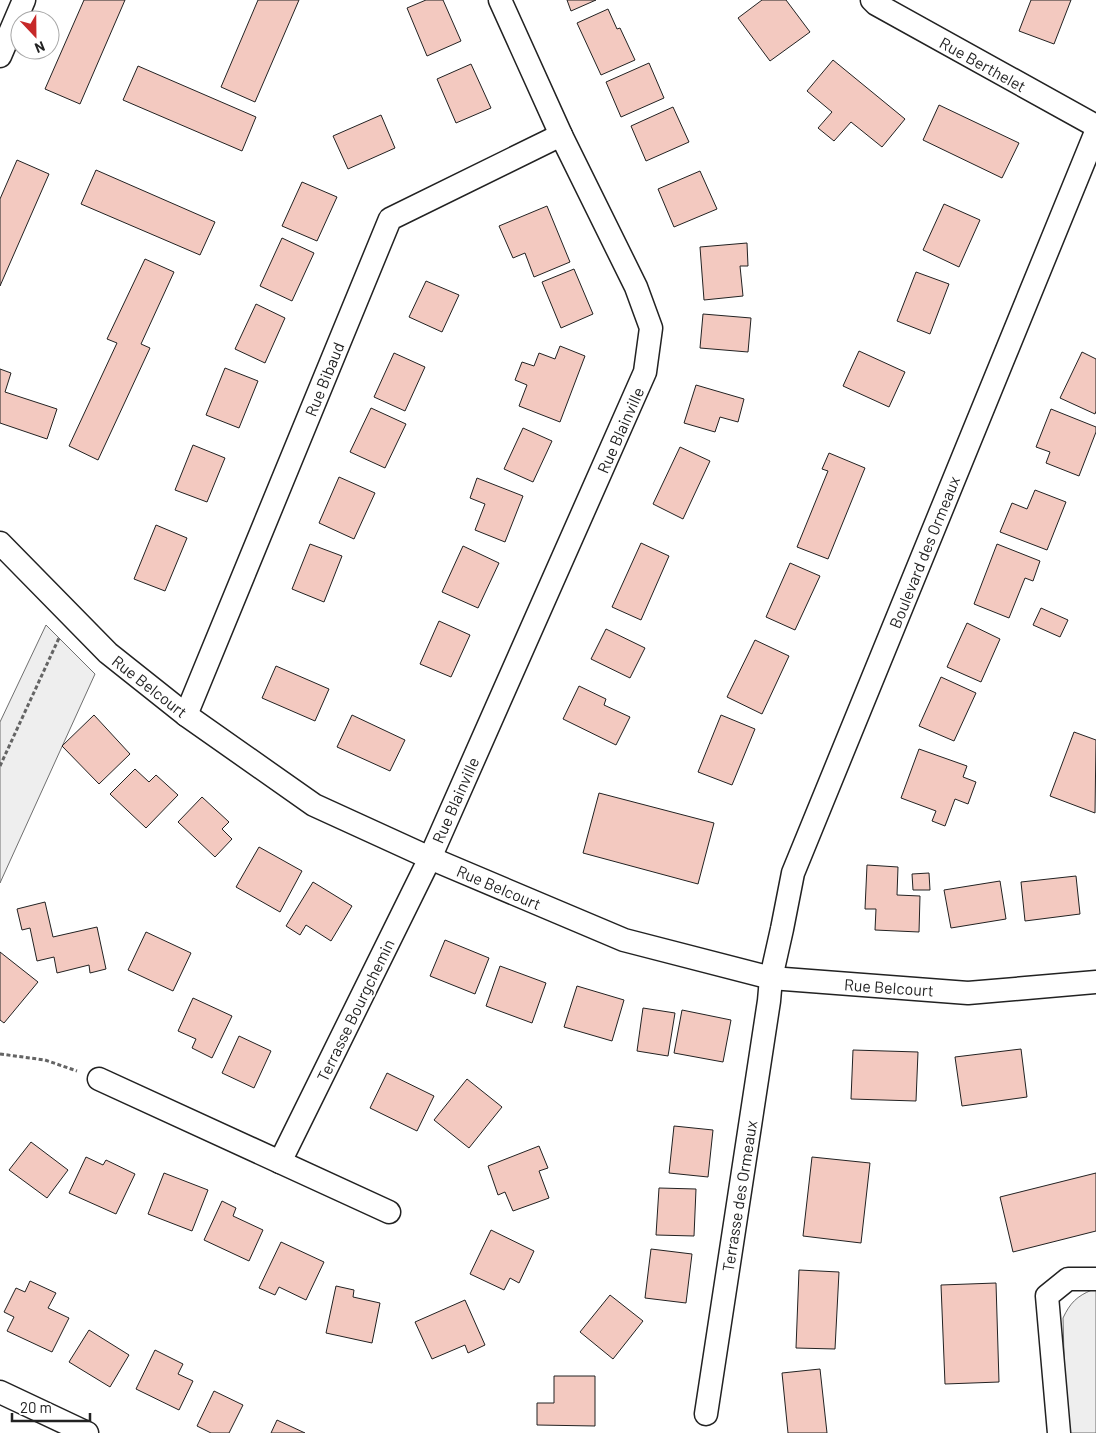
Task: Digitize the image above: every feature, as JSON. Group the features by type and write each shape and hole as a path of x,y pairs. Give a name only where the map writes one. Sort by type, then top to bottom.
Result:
{"street":[{"path":"0,56 24,0"},
{"name":"Rue Blainville","path":"430,858 645,372 651,328 636,287 561,135 500,0"},
{"name":"Rue Berthelet","path":"872,0 876,4 1096,126"},
{"name":"Boulevard des Ormeaux","path":"771,978 793,873 1096,132"},
{"name":"Rue Bibaud","path":"186,715 390,219 561,135"},
{"name":"Rue Belcourt","path":"0,543 108,653 186,715 314,805 430,858 624,940 771,978 968,993 1096,982"},
{"name":"Terrasse Bourgchemin","path":"280,1162 430,858"},
{"name":"Terrasse des Ormeaux","path":"706,1414 771,978"},
{"path":"99,1078 389,1212"},
{"path":"1059,1433 1047,1296 1068,1279 1096,1279"},
{"path":"0,1392 87,1433"}],"path":[{"path":"0,766 70,614"},
{"path":"0,1054 45,1060 99,1078"}],"shaded area":[{"path":"46,625 95,674 0,883 0,722"},
{"path":"1092,1290 1096,1290 1096,1433 1066,1433 1063,1318 1068,1308 1075,1301"}],"building":[{"path":"84,0 125,0 80,104 45,89 58,60 60,60 60,55"},
{"path":"258,0 299,0 255,102 221,87"},
{"path":"426,0 443,0 461,41 427,56 407,8"},
{"path":"567,0 596,0 571,11"},
{"path":"762,0 786,0 810,32 770,61 738,18"},
{"path":"1031,0 1071,0 1054,44 1019,31"},
{"path":"608,9 617,29 620,28 635,60 601,75 577,23"},
{"path":"833,60 905,119 882,147 851,122 834,141 818,128 832,112 807,91"},
{"path":"649,63 664,98 621,117 606,82"},
{"path":"471,64 491,108 456,123 437,79"},
{"path":"138,66 256,117 242,151 123,100"},
{"path":"939,105 1019,143 1002,178 923,140"},
{"path":"673,107 689,142 646,161 631,126"},
{"path":"381,115 395,148 348,169 333,136"},
{"path":"17,160 49,174 0,286 0,199"},
{"path":"96,170 215,222 200,255 81,204"},
{"path":"700,171 717,209 674,227 658,189"},
{"path":"302,182 337,197 317,241 282,226"},
{"path":"944,204 980,220 959,267 923,250"},
{"path":"547,206 570,262 534,277 525,253 513,258 499,226"},
{"path":"282,238 314,253 292,301 260,286"},
{"path":"747,243 748,266 740,266 743,296 704,300 700,247"},
{"path":"145,259 174,272 141,344 150,348 98,460 69,446 117,343 107,339"},
{"path":"574,269 593,314 561,328 542,282"},
{"path":"916,272 949,284 930,334 897,321"},
{"path":"426,281 459,295 442,332 409,317"},
{"path":"256,304 285,318 265,363 235,349"},
{"path":"703,314 751,318 748,352 700,348"},
{"path":"560,346 585,356 560,422 519,406 527,385 515,380 522,362 534,366 539,353 555,359"},
{"path":"859,351 905,372 889,407 843,386"},
{"path":"1082,352 1096,359 1095,414 1060,398"},
{"path":"394,353 425,367 405,411 374,397"},
{"path":"225,368 258,381 239,428 206,415"},
{"path":"0,369 11,373 5,392 57,409 47,439 0,423"},
{"path":"696,385 744,399 738,422 720,417 715,432 684,423"},
{"path":"371,408 406,424 385,468 350,452"},
{"path":"1051,409 1096,427 1096,432 1079,476 1046,463 1050,452 1036,447"},
{"path":"523,428 552,441 533,482 504,469"},
{"path":"193,445 225,458 207,502 175,490"},
{"path":"680,447 710,461 683,519 653,504"},
{"path":"829,453 865,468 828,559 797,547 828,471 822,469"},
{"path":"339,477 375,493 354,539 319,523"},
{"path":"477,478 523,496 505,542 475,530 485,504 470,498"},
{"path":"1035,490 1066,502 1047,550 1000,532 1012,503 1027,509"},
{"path":"156,525 187,538 165,591 134,579"},
{"path":"641,543 669,556 641,620 612,607"},
{"path":"310,544 342,556 324,602 292,589"},
{"path":"997,544 1040,561 1033,581 1025,578 1009,618 974,604"},
{"path":"463,546 499,563 478,608 442,592"},
{"path":"790,563 820,576 795,630 766,617"},
{"path":"1041,608 1068,620 1060,637 1033,625"},
{"path":"439,621 470,635 451,677 420,664"},
{"path":"967,623 1000,639 981,682 947,667"},
{"path":"606,629 645,648 630,678 591,659"},
{"path":"755,640 789,656 762,714 727,697"},
{"path":"276,666 329,689 315,721 262,698"},
{"path":"941,677 976,693 954,741 919,726"},
{"path":"579,686 606,699 604,705 630,717 616,745 563,719"},
{"path":"94,715 130,754 99,784 62,746"},
{"path":"352,715 405,740 390,771 337,747"},
{"path":"721,715 755,729 732,785 698,772"},
{"path":"1074,732 1096,740 1095,813 1050,796"},
{"path":"919,749 967,766 963,777 976,782 968,804 955,799 945,826 932,821 936,811 901,798"},
{"path":"135,769 149,782 156,775 178,795 146,828 110,794"},
{"path":"599,793 714,823 698,884 583,853"},
{"path":"202,797 229,822 222,829 232,839 215,857 178,822"},
{"path":"259,847 302,871 280,912 236,887"},
{"path":"867,865 898,867 897,895 920,896 919,932 875,930 876,909 865,909"},
{"path":"929,873 930,890 913,890 912,874"},
{"path":"1076,876 1080,914 1025,921 1021,882"},
{"path":"1000,881 1006,919 951,928 944,890"},
{"path":"313,882 352,906 331,941 306,925 300,935 286,926"},
{"path":"45,902 53,937 97,927 106,969 90,973 89,965 57,973 54,957 37,961 30,928 22,930 17,909"},
{"path":"146,932 191,953 173,991 128,970"},
{"path":"445,940 489,958 475,994 430,976"},
{"path":"0,952 38,982 4,1023 0,1020"},
{"path":"500,966 546,983 532,1023 486,1006"},
{"path":"577,986 624,1000 612,1041 564,1027"},
{"path":"193,998 232,1016 212,1058 192,1048 196,1039 178,1031"},
{"path":"643,1008 675,1013 668,1056 637,1051"},
{"path":"682,1010 731,1020 723,1062 674,1053"},
{"path":"239,1036 271,1051 254,1088 222,1073"},
{"path":"1021,1049 1027,1097 962,1106 955,1057"},
{"path":"853,1050 918,1052 916,1101 851,1099"},
{"path":"387,1073 434,1096 417,1131 370,1108"},
{"path":"467,1079 502,1107 469,1148 434,1120"},
{"path":"674,1126 713,1130 708,1177 669,1173"},
{"path":"31,1142 68,1170 47,1198 9,1170"},
{"path":"539,1146 548,1168 539,1171 549,1198 513,1211 505,1192 498,1195 488,1166"},
{"path":"86,1157 103,1165 106,1160 135,1174 116,1214 69,1193"},
{"path":"812,1157 870,1163 861,1243 803,1236"},
{"path":"164,1173 208,1190 192,1231 148,1214"},
{"path":"1096,1173 1096,1231 1013,1252 1000,1197"},
{"path":"659,1188 696,1189 694,1236 656,1235"},
{"path":"222,1201 236,1208 233,1216 263,1230 249,1261 204,1240"},
{"path":"491,1230 534,1251 519,1283 510,1278 504,1290 470,1274"},
{"path":"281,1242 324,1262 306,1300 279,1287 275,1295 259,1288"},
{"path":"651,1249 692,1254 686,1303 645,1298"},
{"path":"799,1270 839,1272 835,1349 796,1348"},
{"path":"30,1281 56,1293 48,1308 69,1318 52,1352 7,1331 14,1317 4,1312 16,1288 25,1292"},
{"path":"996,1283 999,1382 945,1384 941,1285"},
{"path":"336,1286 354,1290 353,1297 380,1303 372,1343 326,1333"},
{"path":"610,1295 643,1321 613,1359 580,1332"},
{"path":"465,1300 485,1345 468,1353 465,1345 432,1359 415,1322"},
{"path":"89,1330 129,1355 110,1387 69,1362"},
{"path":"155,1350 183,1364 178,1374 193,1381 179,1410 136,1389"},
{"path":"820,1369 827,1433 788,1433 782,1373"},
{"path":"554,1376 595,1376 595,1426 537,1425 537,1403 554,1403"},
{"path":"214,1391 243,1405 229,1433 211,1433 197,1426"},
{"path":"277,1420 305,1433 271,1433"}]}
